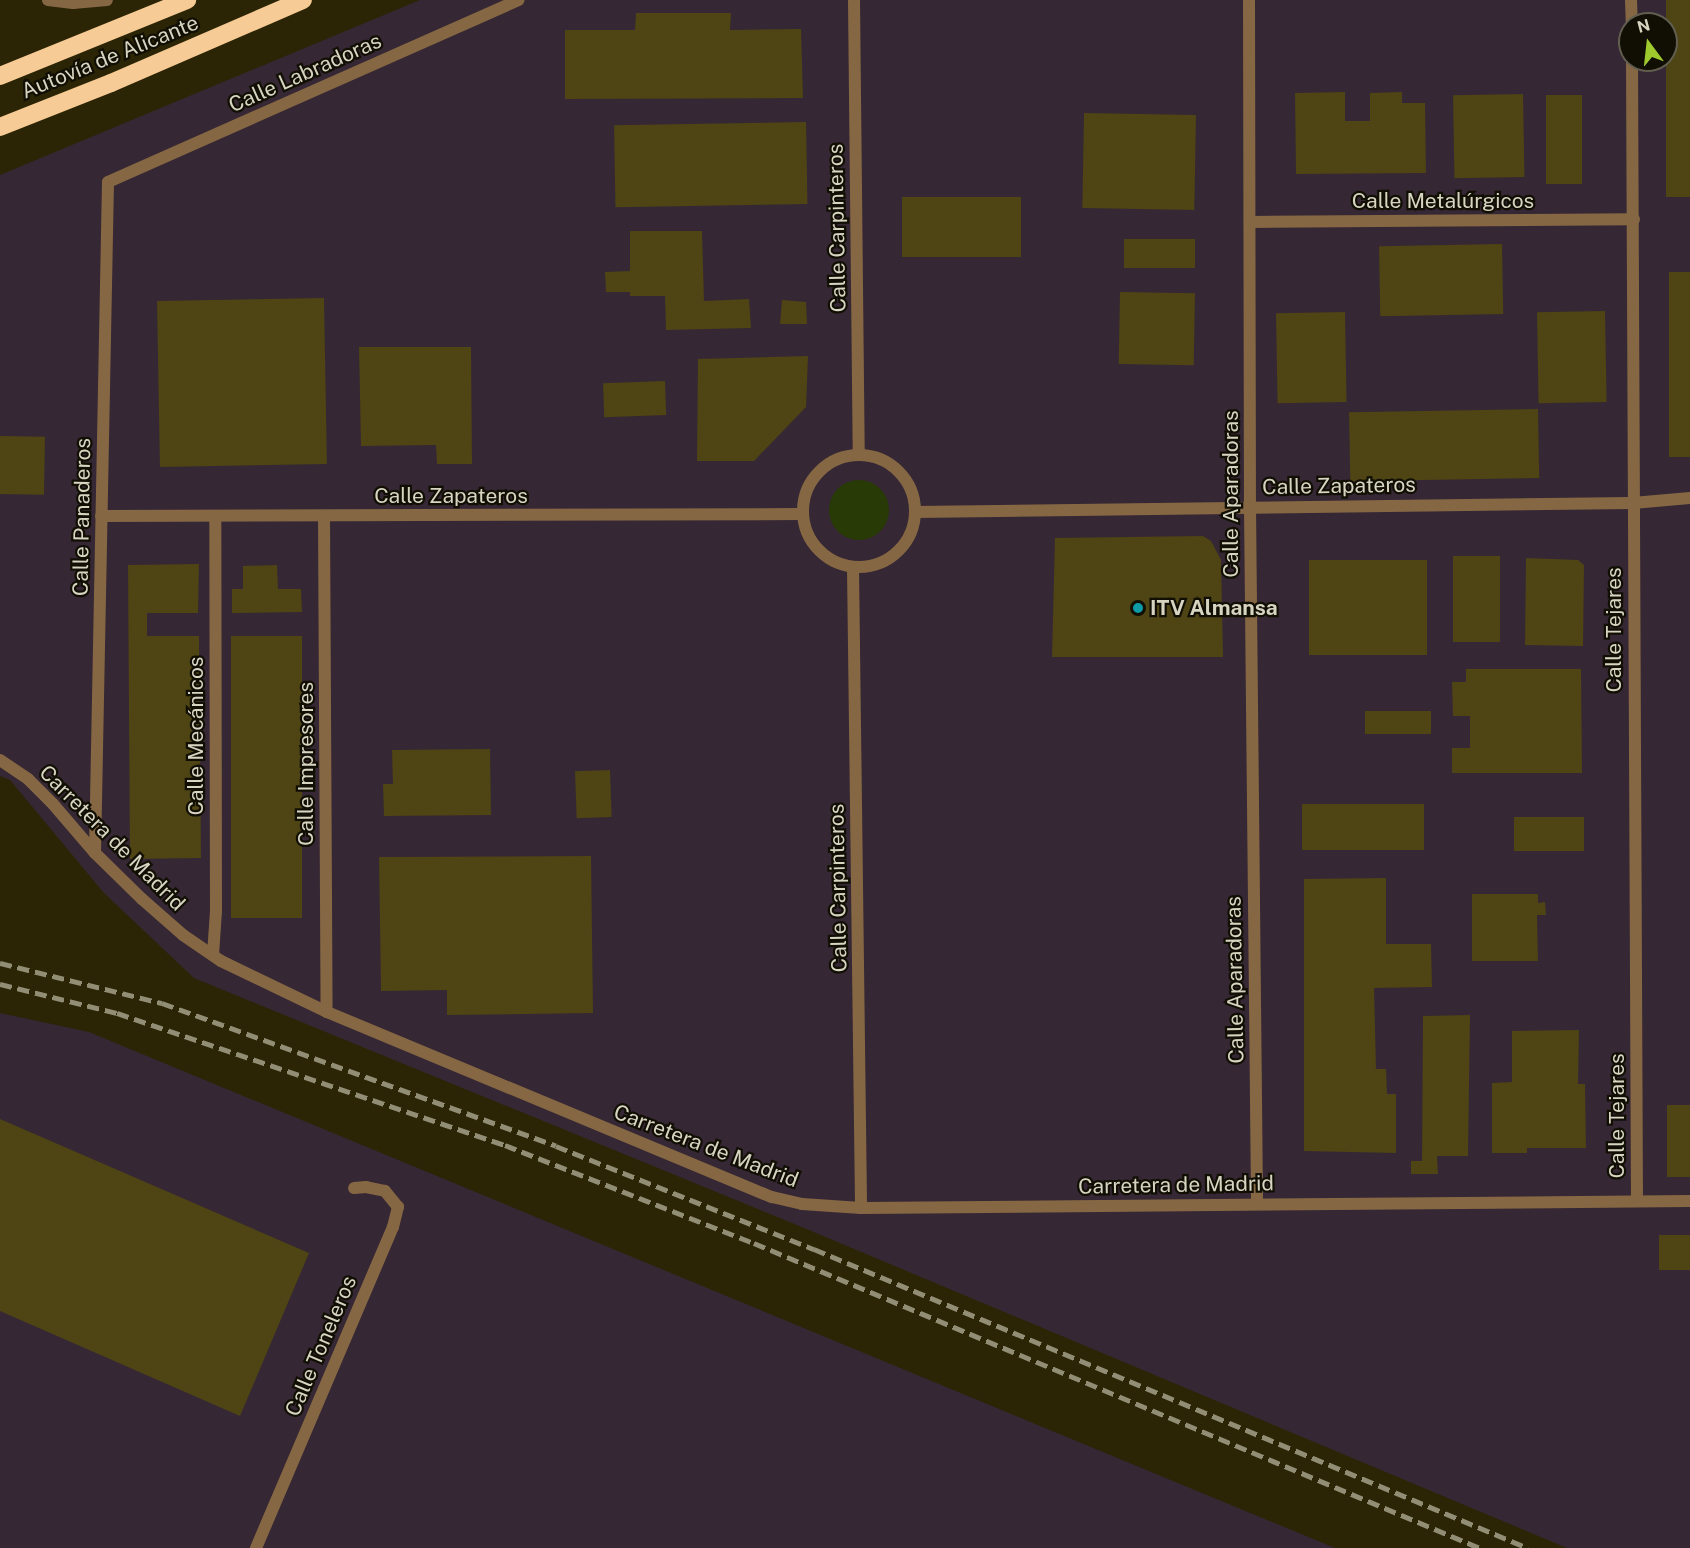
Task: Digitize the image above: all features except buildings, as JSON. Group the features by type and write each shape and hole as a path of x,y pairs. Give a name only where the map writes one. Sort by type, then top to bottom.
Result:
{"highway":[{"name":"Autovía de Alicante","path":"0,76 187,0"},
{"name":"Autovía de Alicante","path":"0,127 111,83 303,0"}],"street":[{"path":"48,0 73,3 108,0"},
{"name":"Calle Labradoras","path":"108,182 519,0"},
{"name":"Calle Carpinteros","path":"854,0 860,455"},
{"name":"Calle Aparadoras","path":"1249,0 1250,507 1257,1204"},
{"name":"Calle Tejares","path":"1632,72 1637,1201"},
{"name":"Calle Panaderos","path":"95,853 108,182"},
{"name":"Calle Metalúrgicos","path":"1251,222 1634,219"},
{"path":"860,455 879,458 894,466 906,479 913,495 915,512 912,530 903,546 880,562 853,567 837,564 823,556 809,537 802,514 804,495 813,478 843,456 860,455"},
{"name":"Calle Zapateros","path":"915,512 1634,503 1690,498"},
{"name":"Calle Zapateros","path":"101,516 802,514"},
{"name":"Calle Mecánicos","path":"213,955 216,911 215,516"},
{"name":"Calle Impresores","path":"324,516 327,1012"},
{"name":"Calle Carpinteros","path":"853,567 861,1208"},
{"name":"Carretera de Madrid","path":"0,760 28,779 95,853 174,928 213,955 327,1012 772,1197 802,1204 861,1208 1690,1200"},
{"name":"Calle Toneleros","path":"256,1548 393,1227 398,1207 385,1191 366,1187 354,1188"}],"shaded area":[{"path":"420,0 1690,0 1690,1548 1567,1548 797,1225 194,978 104,893 10,780 0,776 0,175"},
{"path":"0,1013 89,1032 1335,1548 0,1548"}],"green space":[{"path":"853,480 865,480 876,485 884,493 889,510 887,522 876,535 865,540 853,540 842,535 834,527 829,516 829,504 834,493 842,485"}],"railway":[{"path":"0,963 162,1003 556,1146 814,1249 1528,1548"},
{"path":"0,984 117,1013 505,1145 754,1243 1480,1548"}],"place":[{"name":"ITV Almansa","path":"1138,608"}]}
